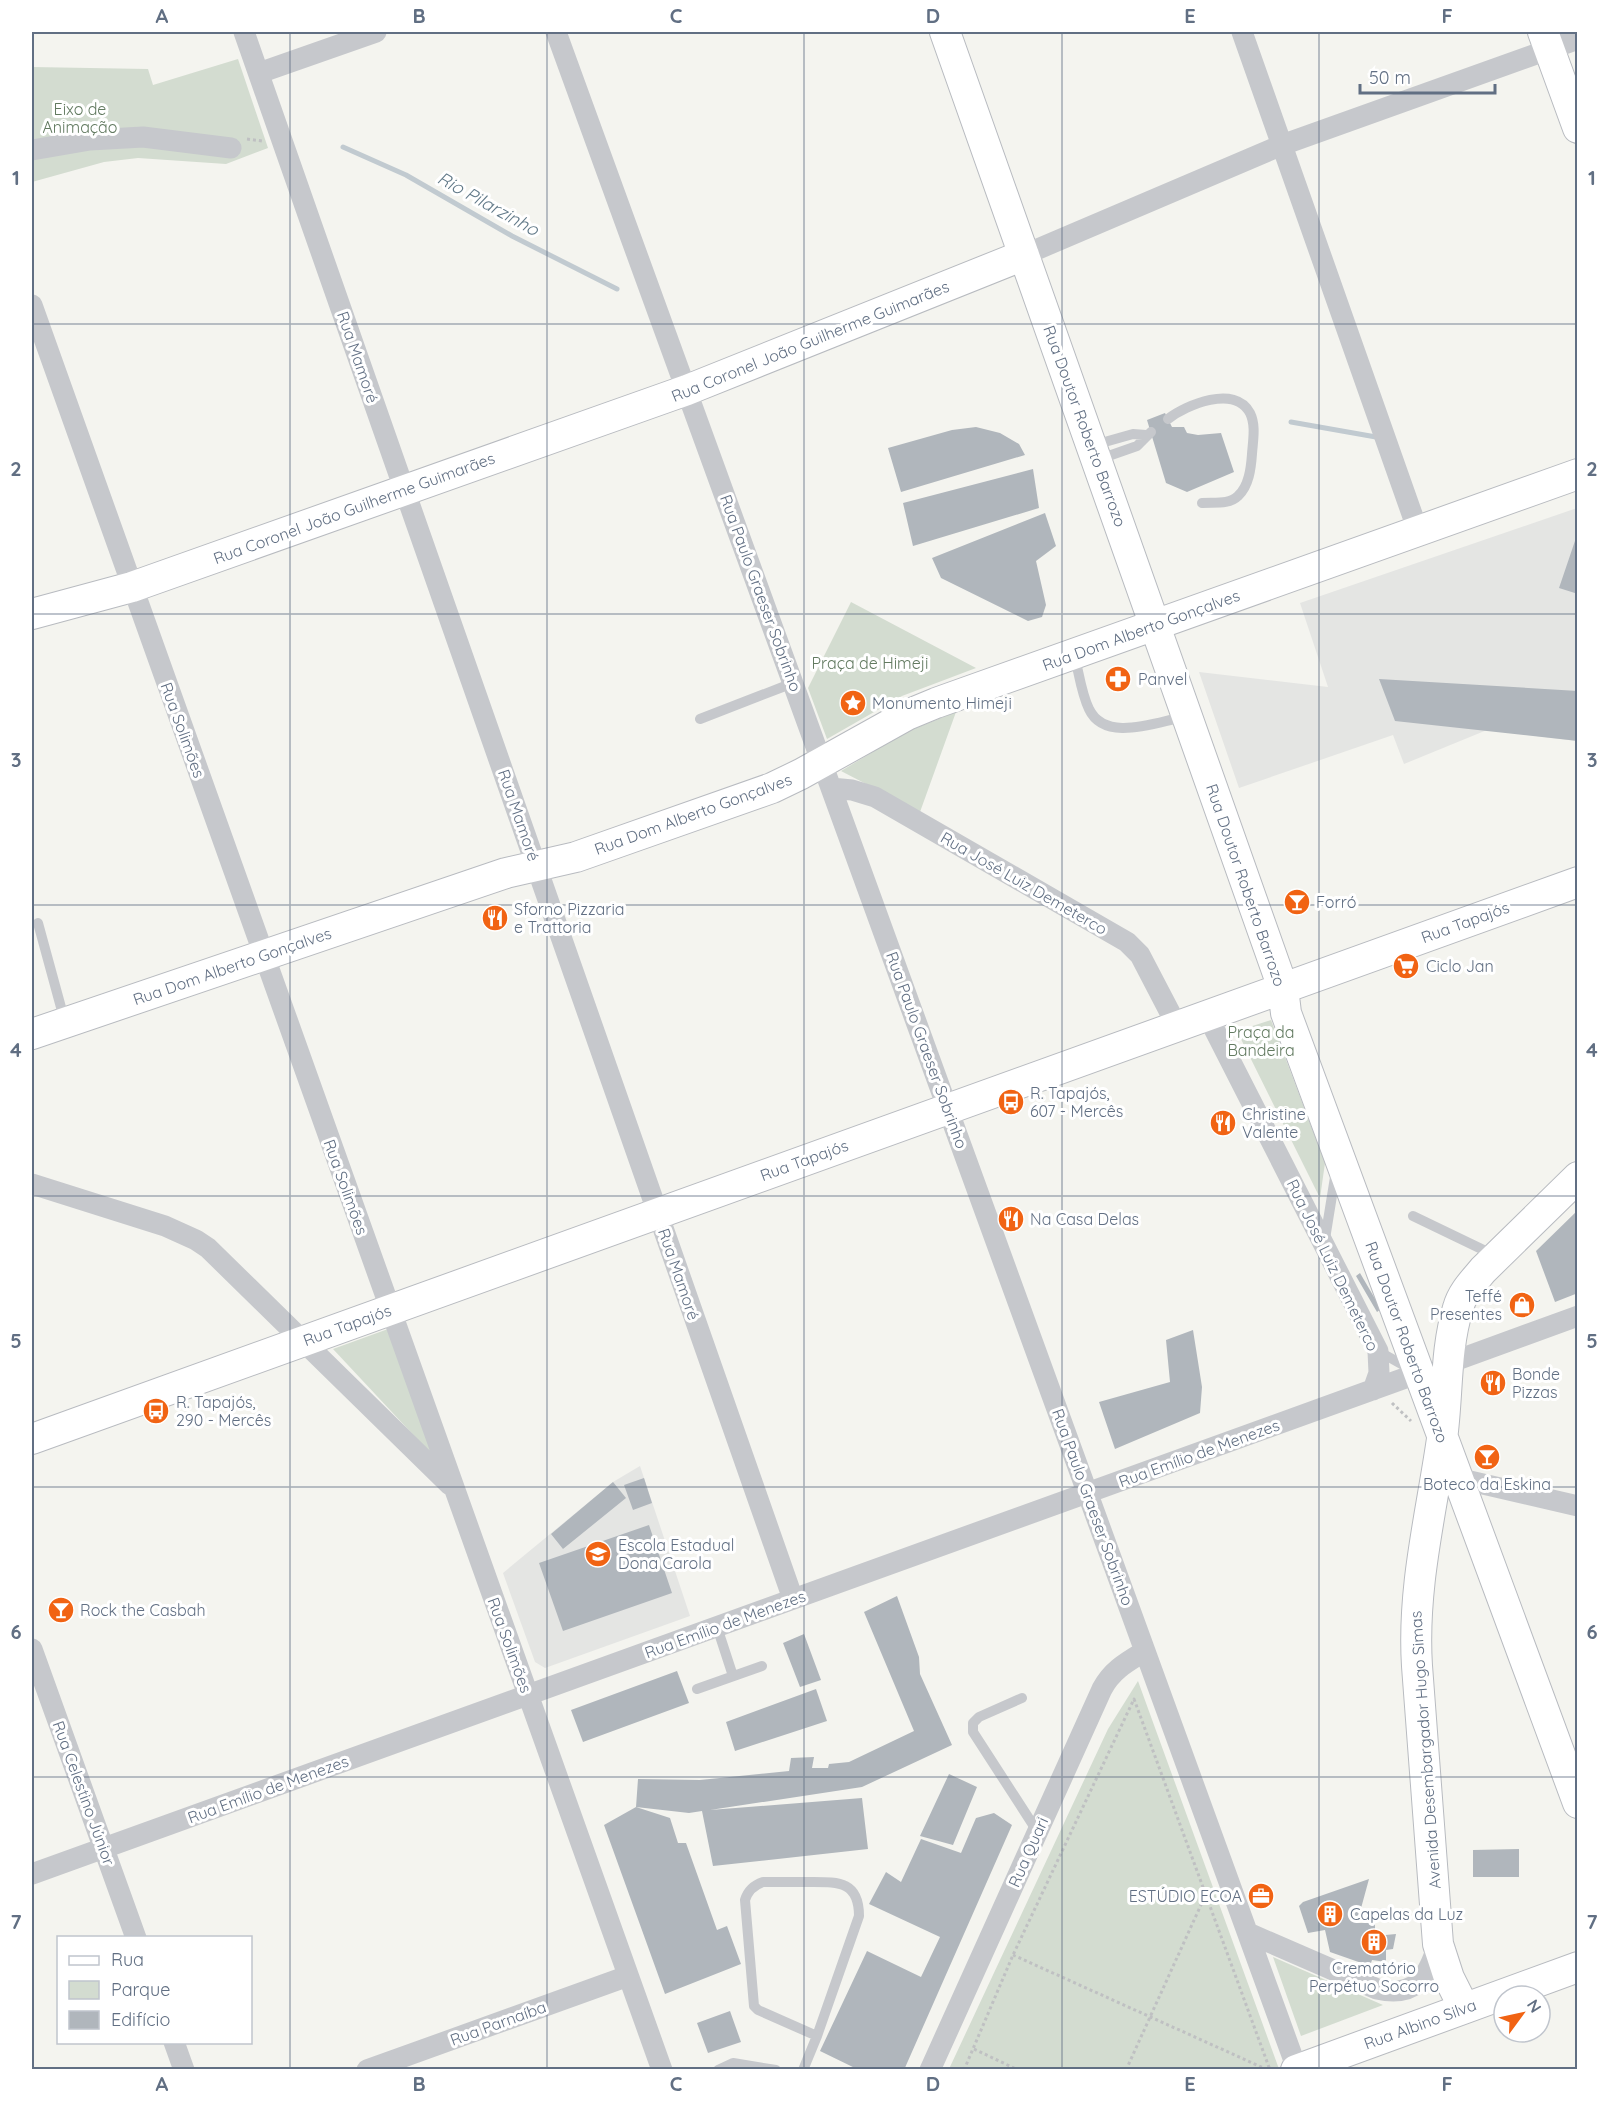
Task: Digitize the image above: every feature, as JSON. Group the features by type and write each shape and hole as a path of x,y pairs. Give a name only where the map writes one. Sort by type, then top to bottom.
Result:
{"main road":[{"name":"Rua Doutor Roberto Barrozo","path":"945,32 1283,988 1286,1013 1419,1373 1428,1433 1457,1478 1578,1803"},
{"path":"1546,40 1578,128"},
{"name":"Rua Coronel João Guilherme Guimarães","path":"32,614 132,587 687,390 1024,255"},
{"name":"Rua Dom Alberto Gonçalves","path":"32,1034 506,873 576,857 735,802 801,774 827,775 899,719 926,707 1578,474"},
{"name":"Rua Tapajós","path":"32,1439 1578,882"},
{"name":"Avenida Desembargador Hugo Simas","path":"1464,2008 1449,1978 1438,1944 1415,1638 1418,1588 1432,1495 1428,1433 1449,1363 1458,1306 1472,1283 1578,1177"},
{"path":"1406,1339 1428,1358 1449,1363"},
{"path":"1432,1495 1457,1478"},
{"name":"Rua Albino Silva","path":"1283,2069 1578,1967"}],"street":[{"name":"Rua Mamoré","path":"244,32 793,1599"},
{"path":"259,73 376,32"},
{"name":"Rua Paulo Graeser Sobrinho","path":"556,32 1248,1933 1283,2069"},
{"path":"1242,32 1418,531"},
{"name":"Rua Coronel João Guilherme Guimarães","path":"1024,255 1282,145 1546,40 1578,39"},
{"path":"32,150 90,140 133,137 168,139 231,148"},
{"name":"Rua Solimões","path":"32,305 662,2070"},
{"name":"Rua José Luiz Demeterco","path":"827,775 875,797 1128,942 1140,955 1177,1026"},
{"name":"Rua José Luiz Demeterco","path":"1208,1015 1378,1351 1379,1373 1373,1390"},
{"path":"32,1184 165,1226 196,1240 219,1257 454,1490"},
{"path":"1449,1363 1578,1316"},
{"name":"Rua Emílio de Menezes","path":"32,1874 1419,1373"},
{"path":"1457,1478 1578,1506"},
{"name":"Rua Celestino Júnior","path":"32,1649 135,1936"},
{"name":"Rua Quari","path":"930,2070 1108,1676 1145,1651"},
{"path":"1248,1933 1377,1989 1389,1991 1404,1990 1425,1977 1431,1967 1438,1944"},
{"name":"Rua Parnaíba","path":"367,2070 628,1976"},
{"path":"174,2044 184,2070"}],"lane":[{"path":"1168,419 1191,405 1224,398 1239,401 1250,411 1254,424 1251,470 1243,489 1237,497 1227,502 1202,503"},
{"path":"1094,453 1133,434 1148,433"},
{"path":"1074,654 1089,710 1098,721 1108,727 1121,729 1187,716"},
{"path":"700,719 793,682"},
{"path":"38,923 65,1022"},
{"path":"1324,1244 1339,1156"},
{"path":"1413,1216 1497,1257"},
{"path":"1378,1351 1419,1373"},
{"path":"717,1627 733,1676"},
{"path":"698,1689 762,1666"},
{"path":"1022,1698 978,1717 973,1723 973,1732 1038,1831"},
{"path":"803,2070 817,2036 859,1916 858,1901 850,1889 838,1882 763,1882 747,1894 745,1900 754,2006 758,2010 817,2036"},
{"path":"718,2070 733,2063 776,2070"}],"path":[{"path":"1373,1390 1397,1406 1411,1421 1428,1433"},
{"path":"964,2070 1013,1955 1134,1699 1205,1896 1283,2069"},
{"path":"1126,2070 1205,1896"},
{"path":"1013,1955 1150,2017 1283,2069"},
{"path":"973,2049 1018,2070"}],"shaded area":[{"path":"1577,508 1577,741 1487,730 1404,764 1393,735 1239,788 1199,672 1328,687 1300,603"},
{"name":"Escola Estadual Dona Carola","path":"640,1466 690,1616 545,1668 535,1662 503,1573 613,1482"}],"green space":[{"name":"Eixo de Animação","path":"238,59 268,148 226,164 138,158 104,162 32,182 32,67 148,69 153,85"},
{"name":"Praça de Himeji","path":"851,602 976,668 902,696 827,739 808,688"},
{"name":"Praça de Himeji","path":"956,712 920,812 841,771 906,732"},
{"name":"Praça da Bandeira","path":"1271,1020 1325,1163 1320,1198 1237,1031"},
{"path":"388,1329 433,1456 333,1349"},
{"path":"1138,1681 1279,2069 949,2069 1108,1729"},
{"path":"1273,1957 1383,2005 1301,2036"}],"building":[{"path":"1165,413 1172,427 1184,427 1187,433 1198,435 1221,433 1234,472 1187,492 1166,483 1147,420"},
{"path":"976,427 1000,433 1019,444 1025,455 901,492 888,448 952,430"},
{"path":"1033,469 1039,508 913,546 903,503"},
{"path":"1045,513 1056,546 1036,561 1046,605 1042,617 1028,621 941,578 932,558"},
{"path":"1578,532 1578,594 1559,588"},
{"path":"1379,679 1578,691 1578,741 1395,721"},
{"path":"1578,1210 1578,1293 1555,1302 1536,1251"},
{"path":"1360,1273 1381,1309 1377,1312 1356,1276"},
{"path":"1193,1330 1202,1387 1200,1413 1115,1449 1099,1402 1170,1382 1166,1340"},
{"path":"644,1478 652,1503 633,1510 624,1485"},
{"path":"613,1482 626,1498 563,1549 551,1534"},
{"path":"649,1525 672,1593 563,1631 539,1563"},
{"path":"897,1596 919,1657 920,1674 952,1745 862,1787 710,1810 862,1798 868,1849 713,1866 702,1811 689,1813 636,1807 638,1779 700,1780 789,1771 791,1758 814,1757 812,1768 828,1768 829,1764 849,1762 914,1731 864,1612"},
{"path":"804,1634 821,1680 800,1687 783,1643"},
{"path":"677,1671 689,1703 583,1742 571,1710"},
{"path":"816,1689 827,1721 735,1751 726,1722"},
{"path":"949,1774 977,1787 953,1845 920,1836"},
{"path":"636,1807 670,1818 678,1843 686,1843 717,1930 727,1926 741,1964 665,1994 604,1825"},
{"path":"994,1813 1012,1825 904,2070 859,2070 820,2051 867,1951 921,1977 940,1937 869,1904 886,1872 901,1882 921,1839 961,1853 976,1818"},
{"path":"1519,1849 1519,1877 1473,1877 1473,1850"},
{"name":"Capelas da Luz","path":"1369,1879 1357,1923 1375,1923 1375,1936 1396,1934 1393,1949 1386,1950 1386,1962 1372,1960 1370,1966 1330,1952 1325,1930 1308,1933 1299,1906 1303,1902"},
{"path":"730,2011 741,2042 708,2053 697,2023"}],"waterway":[{"name":"Rio Pilarzinho","path":"343,147 406,175 512,236 617,289"},
{"name":"Rio Pilarzinho","path":"1291,422 1376,437"}],"place":[{"name":"Panvel","path":"1118,679"},
{"name":"Monumento Himeji","path":"853,703"},
{"name":"Forró","path":"1297,902"},
{"name":"Sforno Pizzaria e Trattoria","path":"495,918"},
{"name":"Ciclo Jan","path":"1406,966"},
{"name":"R. Tapajós, 607 - Mercês","path":"1011,1102"},
{"name":"Christine Valente","path":"1223,1123"},
{"name":"Na Casa Delas","path":"1011,1219"},
{"name":"Teffé Presentes","path":"1522,1305"},
{"name":"Bonde Pizzas","path":"1493,1383"},
{"name":"R. Tapajós, 290 - Mercês","path":"156,1411"},
{"name":"Boteco da Eskina","path":"1487,1457"},
{"name":"Escola Estadual Dona Carola","path":"598,1554"},
{"name":"Rock the Casbah","path":"61,1610"},
{"name":"ESTÚDIO ECOA","path":"1261,1896"},
{"name":"Capelas da Luz","path":"1330,1914"},
{"name":"Crematório Perpétuo Socorro","path":"1374,1942"}]}
